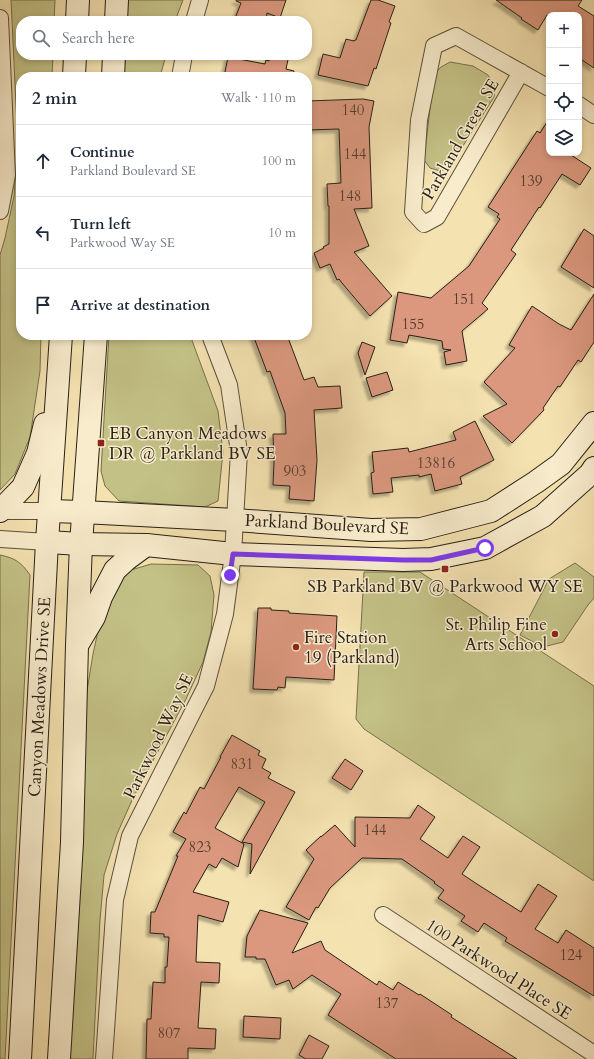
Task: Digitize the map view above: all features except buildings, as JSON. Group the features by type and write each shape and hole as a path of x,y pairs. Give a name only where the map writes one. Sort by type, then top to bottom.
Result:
{"main road":[{"path":"77,16 78,0"},
{"path":"116,16 117,0"},
{"path":"74,72 75,60"},
{"path":"112,72 114,60"},
{"name":"Canyon Meadows Drive SE","path":"20,1059 49,511 60,340"},
{"name":"Canyon Meadows Drive SE","path":"59,1059 72,842 81,544 96,340"},
{"path":"0,511 23,487 38,452 59,368"},
{"name":"Parkland Boulevard SE","path":"49,511 235,520 371,530 422,529 491,511 561,464 594,423"},
{"name":"Parkland Boulevard SE","path":"48,542 146,545 233,554 431,560 485,548 543,516 590,474 594,468"},
{"path":"526,488 543,516"},
{"path":"77,645 94,617 101,597 115,570 146,545"}],"street":[{"path":"195,16 200,0"},
{"path":"0,18 7,175 0,211"},
{"name":"Parkland Green SE","path":"521,72 437,217 424,224 413,212 419,120 434,46 456,36 521,72 546,86"},
{"path":"181,72 183,60"},
{"path":"582,107 594,115"},
{"name":"Parkwood Way SE","path":"104,1059 115,900 130,836 206,686 225,614 233,554 239,452 229,385 212,340"},
{"path":"0,511 49,511"},
{"path":"0,539 48,542"},
{"name":"100 Parkwood Place SE","path":"383,915 594,1054"}],"shaded area":[{"path":"11,0 55,0 54,16 16,16 16,60 53,60 52,72 16,72 16,105"},
{"path":"128,0 183,0 177,16 127,16"},
{"path":"125,60 165,60 161,72 124,72"},
{"path":"450,62 473,66 488,75 495,87 494,97 449,168 440,171 430,168 424,160 434,74 441,67"},
{"path":"16,172 16,340 41,340 40,371 30,437 15,474 0,490 0,255 14,196"},
{"path":"109,340 192,340 218,411 223,452 218,501 205,507 119,501 105,486 101,471"},
{"path":"0,555 17,561 30,575 5,1059 0,1059"},
{"path":"575,563 594,577 594,598 563,642 543,647 520,635 549,579"},
{"path":"151,564 198,565 210,576 214,595 211,632 203,662 186,699 133,798 117,834 104,875 100,920 93,1059 65,1059 86,697 93,654 101,617 117,581 131,570"},
{"path":"364,572 420,572 594,686 594,881 364,729 356,719"}],"place":[{"name":"EB Canyon Meadows DR @ Parkland BV SE","path":"101,443"},
{"name":"SB Parkland BV @ Parkwood WY SE","path":"445,569"},
{"name":"St. Philip Fine Arts School","path":"555,634"},
{"name":"Fire Station 19 (Parkland)","path":"296,647"}],"route":[{"path":"230,575 233,554 431,560 485,548"}]}
